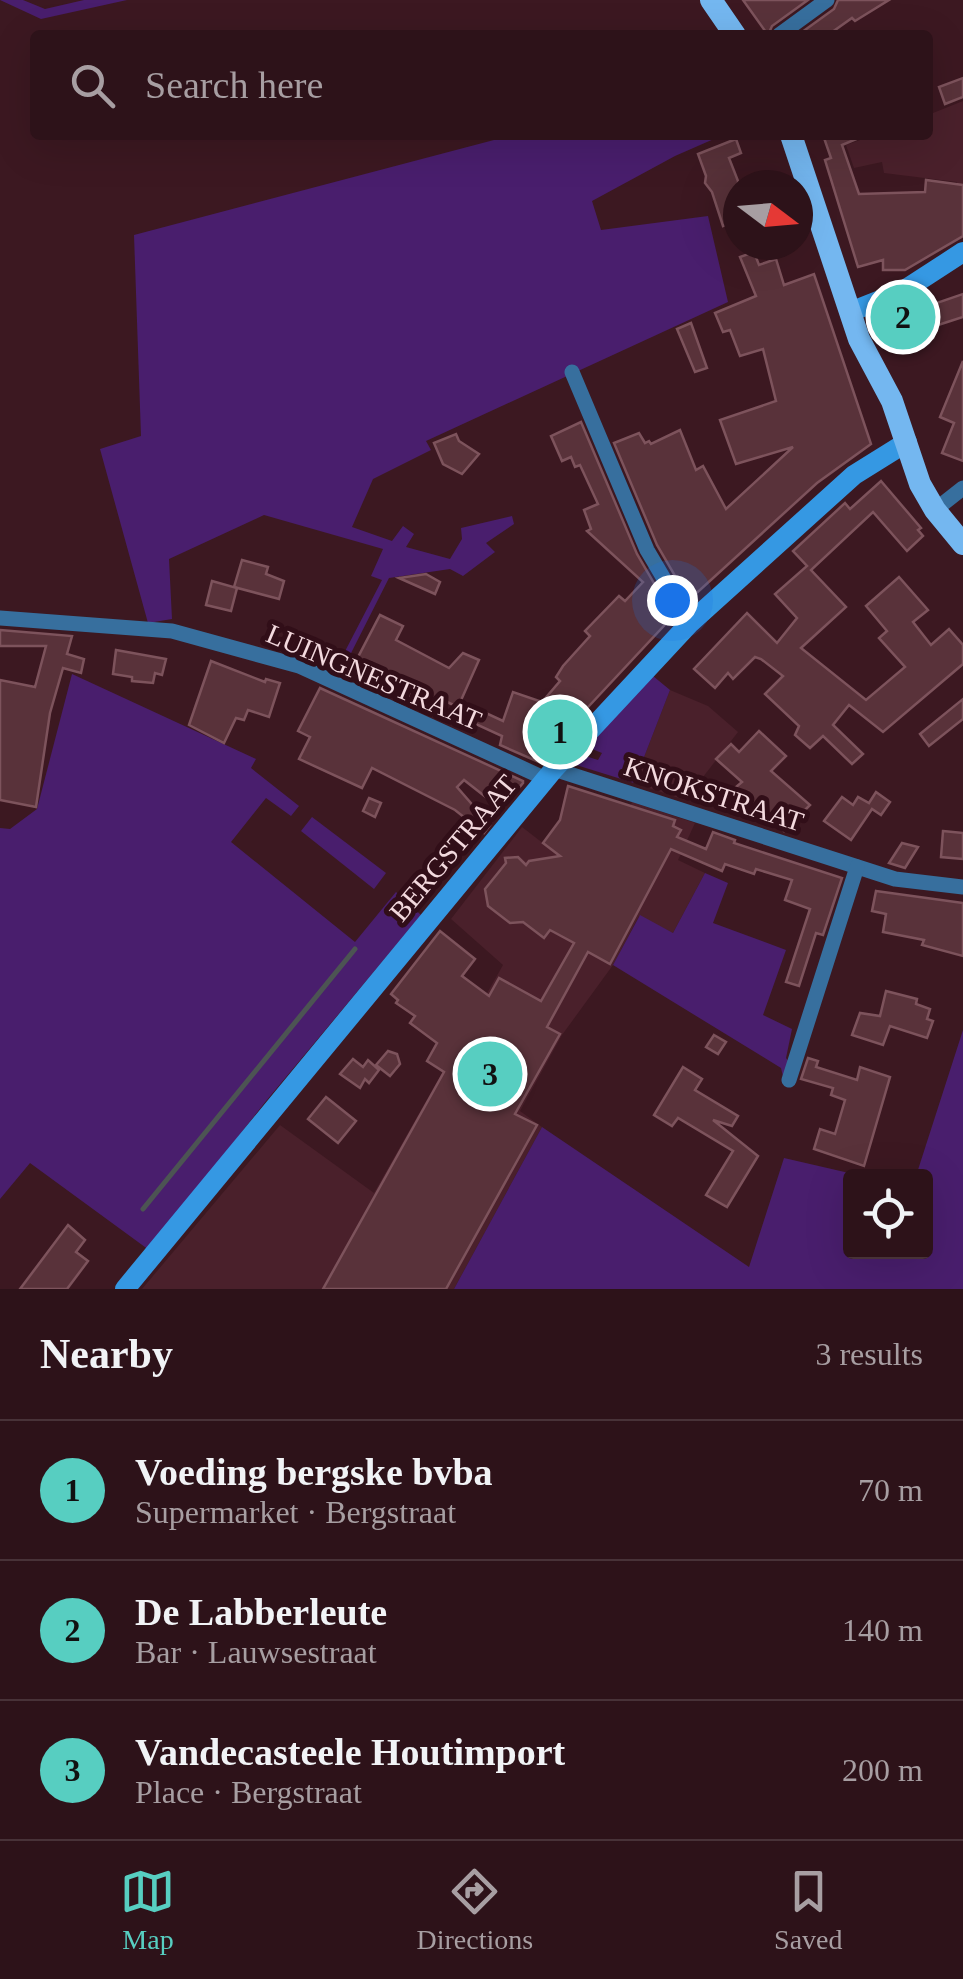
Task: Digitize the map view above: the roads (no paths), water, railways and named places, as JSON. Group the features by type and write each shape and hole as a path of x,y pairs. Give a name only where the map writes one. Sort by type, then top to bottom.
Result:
{"main road":[{"path":"710,0 731,30"},
{"path":"793,140 859,339 892,401 920,484 963,544"}],"street":[{"path":"787,30 827,0"},
{"path":"850,312 902,291 963,252"},
{"path":"572,372 647,550 690,623"},
{"name":"BERGSTRAAT","path":"125,1289 550,774 690,623 854,474 908,442"},
{"path":"935,510 963,488"},
{"name":"LUINGNESTRAAT","path":"0,618 172,631 258,652 300,666 550,774"},
{"name":"KNOKSTRAAT","path":"550,774 895,879 963,888"},
{"path":"789,1080 857,867"}],"waterway":[{"path":"143,1209 355,949"}],"place":[{"name":"De Labberleute","path":"903,317"},
{"name":"Voeding bergske bvba","path":"560,732"},
{"name":"Vandecasteele Houtimport","path":"490,1074"}]}
